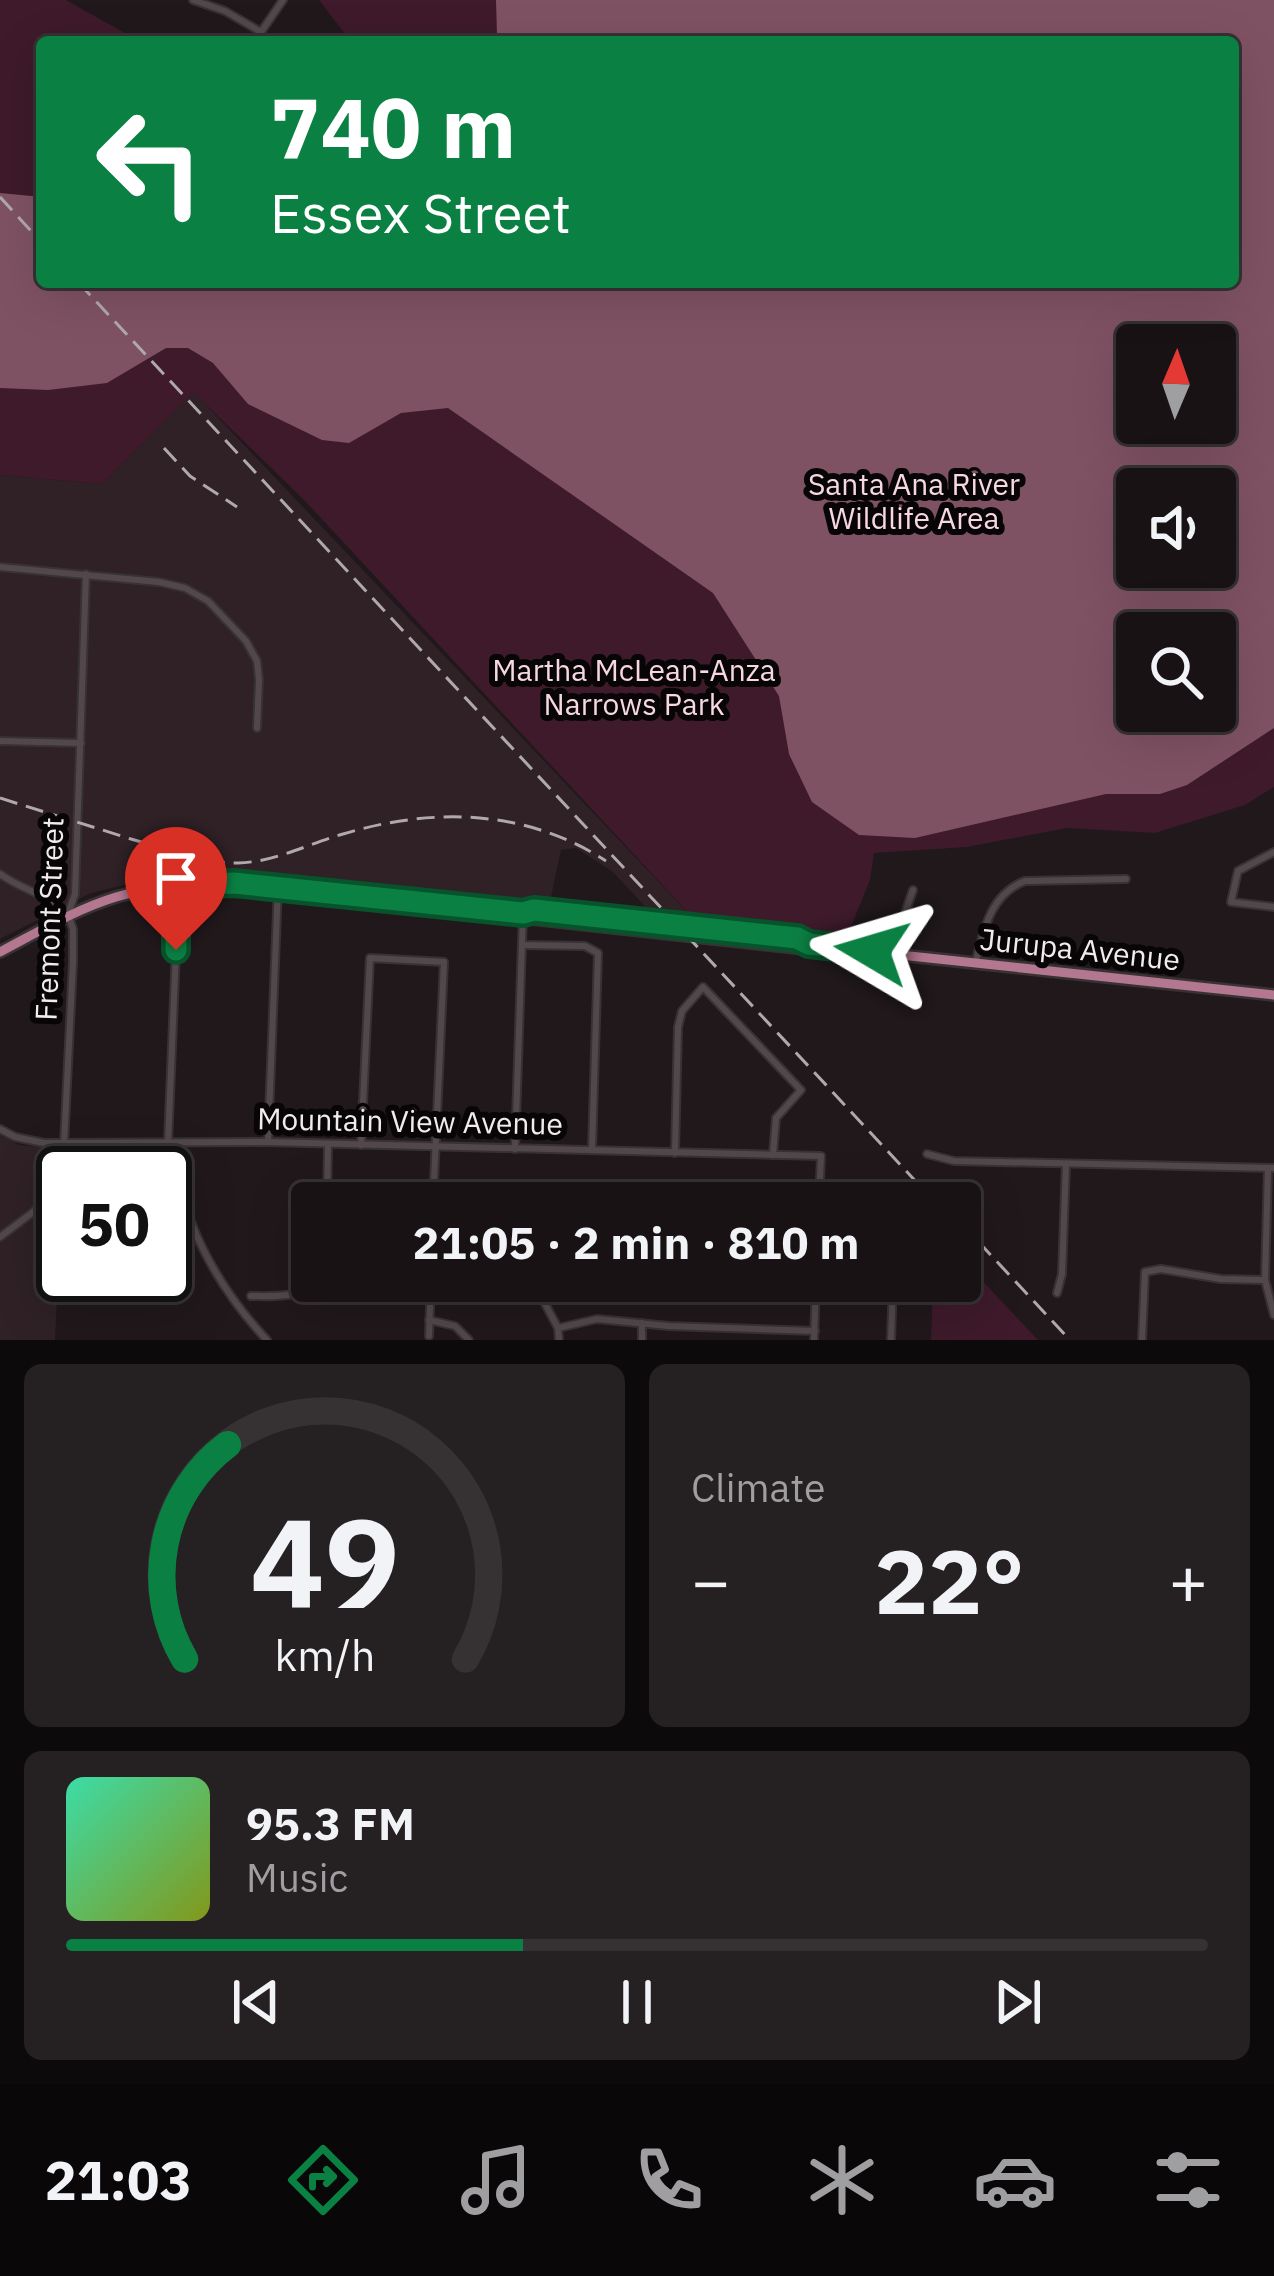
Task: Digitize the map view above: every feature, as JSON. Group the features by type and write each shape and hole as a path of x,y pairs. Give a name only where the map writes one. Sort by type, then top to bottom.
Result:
{"main road":[{"name":"Jurupa Avenue","path":"0,952 68,914 118,897 176,885 234,883 797,948 809,944 1274,994"}],"street":[{"path":"193,0 225,11 261,32 283,0"},
{"path":"0,567 172,585 208,601 247,641 257,661 256,728"},
{"name":"Fremont Street","path":"0,1237 49,1201 62,1185 73,962 68,914 75,894 86,574"},
{"path":"0,741 81,742"},
{"path":"1274,852 1238,871 1231,902 1274,907"},
{"path":"0,874 68,914"},
{"path":"975,964 1000,896 1010,886 1025,881 1126,878"},
{"path":"176,885 168,1142 181,1199 209,1264 266,1340"},
{"path":"268,1142 278,886"},
{"path":"891,954 913,890"},
{"path":"515,1149 523,913"},
{"path":"522,945 585,946 598,952 592,1150"},
{"path":"361,1145 370,958 444,962 434,1182"},
{"path":"675,1153 678,1027 682,1011 703,987 801,1090 776,1118 773,1156"},
{"name":"Mountain View Avenue","path":"0,1129 35,1142 268,1142 821,1156 820,1182"},
{"path":"327,1182 328,1144"},
{"path":"927,1154 954,1161 1271,1168 1265,1280 1274,1316"},
{"path":"1058,1293 1066,1164"},
{"path":"1142,1340 1145,1272 1161,1269 1221,1280 1265,1280"},
{"path":"251,1296 291,1296"},
{"path":"428,1336 429,1302"},
{"path":"544,1302 559,1340"},
{"path":"558,1328 597,1319 814,1335 815,1302"},
{"path":"891,1340 892,1302"},
{"path":"429,1320 455,1326 470,1340"},
{"path":"642,1323 642,1340"}],"shaded area":[{"name":"Santa Ana River Wildlife Area","path":"496,0 1274,0 1274,728 1187,785 1160,794 1106,794 915,838 859,835 812,802 789,754 779,696 713,593 448,408 401,413 349,443 322,440 248,404 213,363 188,348 166,348 107,383 48,390 0,388 0,193 36,196 36,288 1239,288 1239,36 496,36"},
{"path":"193,391 695,920 654,916 613,872 576,848 561,850 550,902 264,875 198,875 154,878 91,893 0,939 0,475 102,484"},
{"path":"0,1135 19,1145 36,1147 36,1302 57,1302 55,1340 0,1340"}],"green space":[{"name":"Santa Ana River Wildlife Area","path":"0,0 66,0 130,36 36,36 36,288 1239,288 1239,36 346,36 319,0 1274,0 1274,787 1245,805 1155,833 1067,828 967,847 874,853 870,880 848,934 695,920 304,500 193,392 102,484 0,475"},
{"path":"981,1279 1038,1340 931,1340 932,1302 981,1302"}],"railway":[{"path":"0,197 36,236"},
{"path":"84,288 916,1182"},
{"path":"164,448 190,476 237,507"},
{"path":"0,798 170,851 224,862 265,859 377,825 445,817 511,822 544,831 606,861"},
{"path":"981,1245 1070,1340"}],"route":[{"path":"176,950 176,885 234,883 696,927 872,951"}],"park label":[{"name":"Martha McLean-Anza Narrows Park","path":"634,688"}]}
